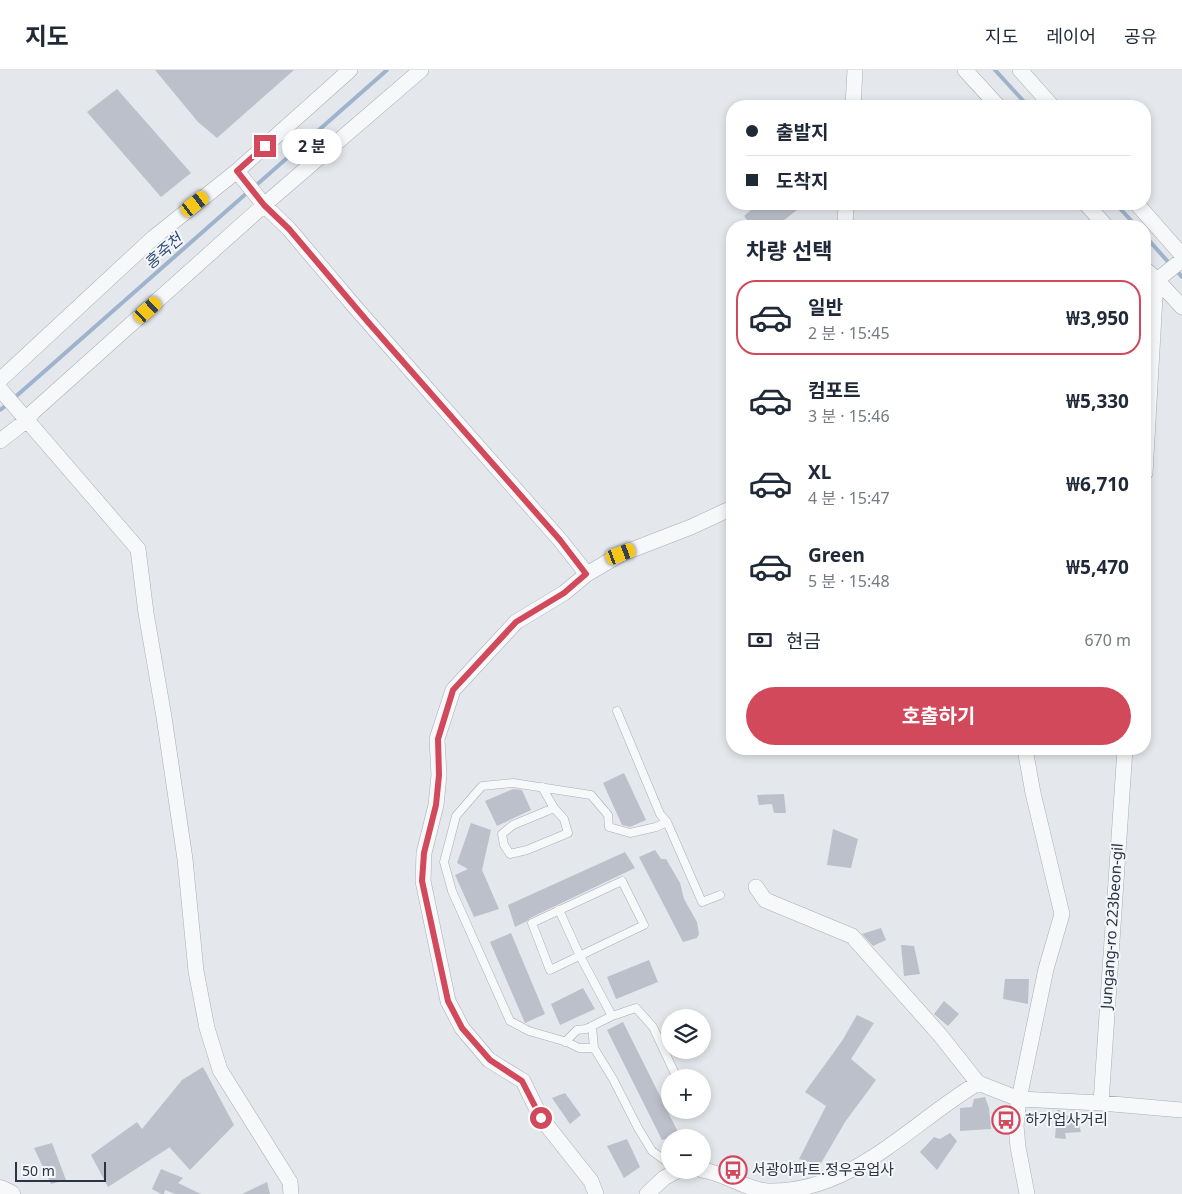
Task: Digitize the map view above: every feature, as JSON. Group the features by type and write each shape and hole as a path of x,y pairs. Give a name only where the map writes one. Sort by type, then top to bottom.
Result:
{"street":[{"path":"0,380 153,238 237,171 350,70"},
{"path":"0,441 27,420 40,406 264,205 421,70"},
{"path":"852,100 855,70"},
{"path":"965,70 992,100"},
{"path":"1020,70 1047,100"},
{"path":"237,171 264,205 289,229 368,322 560,540 586,574"},
{"path":"1091,210 1101,220"},
{"path":"1142,210 1182,255"},
{"path":"1151,367 1157,280 1182,260"},
{"path":"1151,274 1182,308"},
{"path":"0,389 138,549 146,613 185,859 196,971 207,1028 220,1070 290,1182 291,1194"},
{"path":"596,1194 591,1181 541,1118 522,1081 490,1060 462,1028 448,1001 422,881 424,853 436,805 439,775 438,739 453,690 516,622 564,593 586,574 621,554 691,527 726,511"},
{"path":"1026,755 1033,793 1062,914 1046,969 1019,1099 1016,1126 1027,1194"},
{"name":"Jungang-ro 223beon-gil","path":"1101,1103 1125,755"},
{"path":"756,887 765,900 852,936 940,1035 978,1083 1019,1099 1101,1103 1182,1110"},
{"path":"711,1172 753,1189 797,1191 814,1187 851,1172 891,1148 961,1093 978,1083"},
{"path":"647,1194 663,1179"},
{"path":"0,1189 11,1194"}],"lane":[{"path":"617,711 660,814 667,822 702,902 720,895"},
{"path":"594,1048 579,1048 529,1031 510,1021 452,891 444,862 456,816 482,786 514,783 591,795 608,815 608,827 630,833 656,827 667,822"},
{"path":"542,787 554,808 564,819 568,833 527,850 510,854 504,845 502,834 513,825 554,808"},
{"path":"622,881 644,925 580,956 550,970 532,923 622,881"},
{"path":"559,910 580,956 612,1016"},
{"path":"565,1042 577,1030 586,1029 612,1016 636,1008 653,1027 673,1069"},
{"path":"592,1026 594,1048 652,1151 661,1157"}],"building":[{"path":"155,70 294,70 217,138 198,122"},
{"path":"117,89 191,173 161,197 87,112"},
{"path":"751,210 797,210 784,220 747,220 744,216"},
{"path":"624,773 646,820 630,827 622,825 603,783"},
{"path":"513,789 522,790 531,810 497,826 485,801"},
{"path":"784,794 786,813 774,813 772,804 759,805 757,795"},
{"path":"471,823 491,830 482,870 499,909 474,917 455,875 468,869 457,863"},
{"path":"833,829 858,839 851,868 827,865"},
{"path":"655,850 661,859 666,859 680,883 684,899 697,922 699,934 697,938 683,942 639,857"},
{"path":"625,852 635,868 515,927 508,905"},
{"path":"881,928 886,940 873,946 862,934"},
{"path":"511,933 545,1014 525,1023 490,942"},
{"path":"901,945 914,946 920,974 904,976"},
{"path":"649,960 658,982 616,999 607,977"},
{"path":"1005,979 1029,979 1028,1004 1003,999"},
{"path":"583,988 595,1009 560,1025 551,1004"},
{"path":"944,1001 959,1014 948,1026 934,1014"},
{"path":"857,1015 874,1023 851,1059 876,1080 845,1122 820,1165 799,1159 826,1106 805,1092 842,1041"},
{"path":"623,1022 661,1098 661,1119 672,1119 676,1129 661,1129 661,1138 607,1030"},
{"path":"203,1067 234,1125 190,1170 170,1147 108,1187 91,1155 137,1122 142,1129 182,1080"},
{"path":"565,1093 581,1115 570,1124 552,1098"},
{"path":"985,1097 989,1108 991,1129 960,1131 960,1108 972,1107 974,1099"},
{"path":"1057,1110 1060,1110 1061,1114 1077,1118 1081,1132 1065,1133 1066,1139 1055,1138"},
{"path":"950,1133 957,1141 937,1170 920,1152 934,1137 940,1139"},
{"path":"627,1139 640,1167 624,1178 607,1146"},
{"path":"52,1143 66,1180 51,1184 34,1148"},
{"path":"161,1169 183,1178 178,1183 201,1194 175,1194 165,1190 164,1194 161,1194 152,1189"},
{"path":"267,1182 270,1194 242,1194"}],"waterway":[{"name":"홍죽천","path":"253,188 387,70"},
{"path":"995,70 1022,100"},
{"name":"홍죽천","path":"13,399 248,192"},
{"path":"1121,210 1131,220"},
{"path":"1151,243 1170,264"},
{"path":"1175,269 1182,277"},
{"name":"홍죽천","path":"0,410 8,404"}],"place":[{"name":"하가업사거리","path":"1006,1120"},
{"name":"서광아파트.정우공업사","path":"733,1170"}],"route":[{"path":"265,146 237,171 264,205 289,229 368,322 560,540 586,574 564,593 516,622 453,690 438,739 439,775 436,805 424,853 422,881 448,1001 462,1028 490,1060 522,1081 541,1118"}]}
